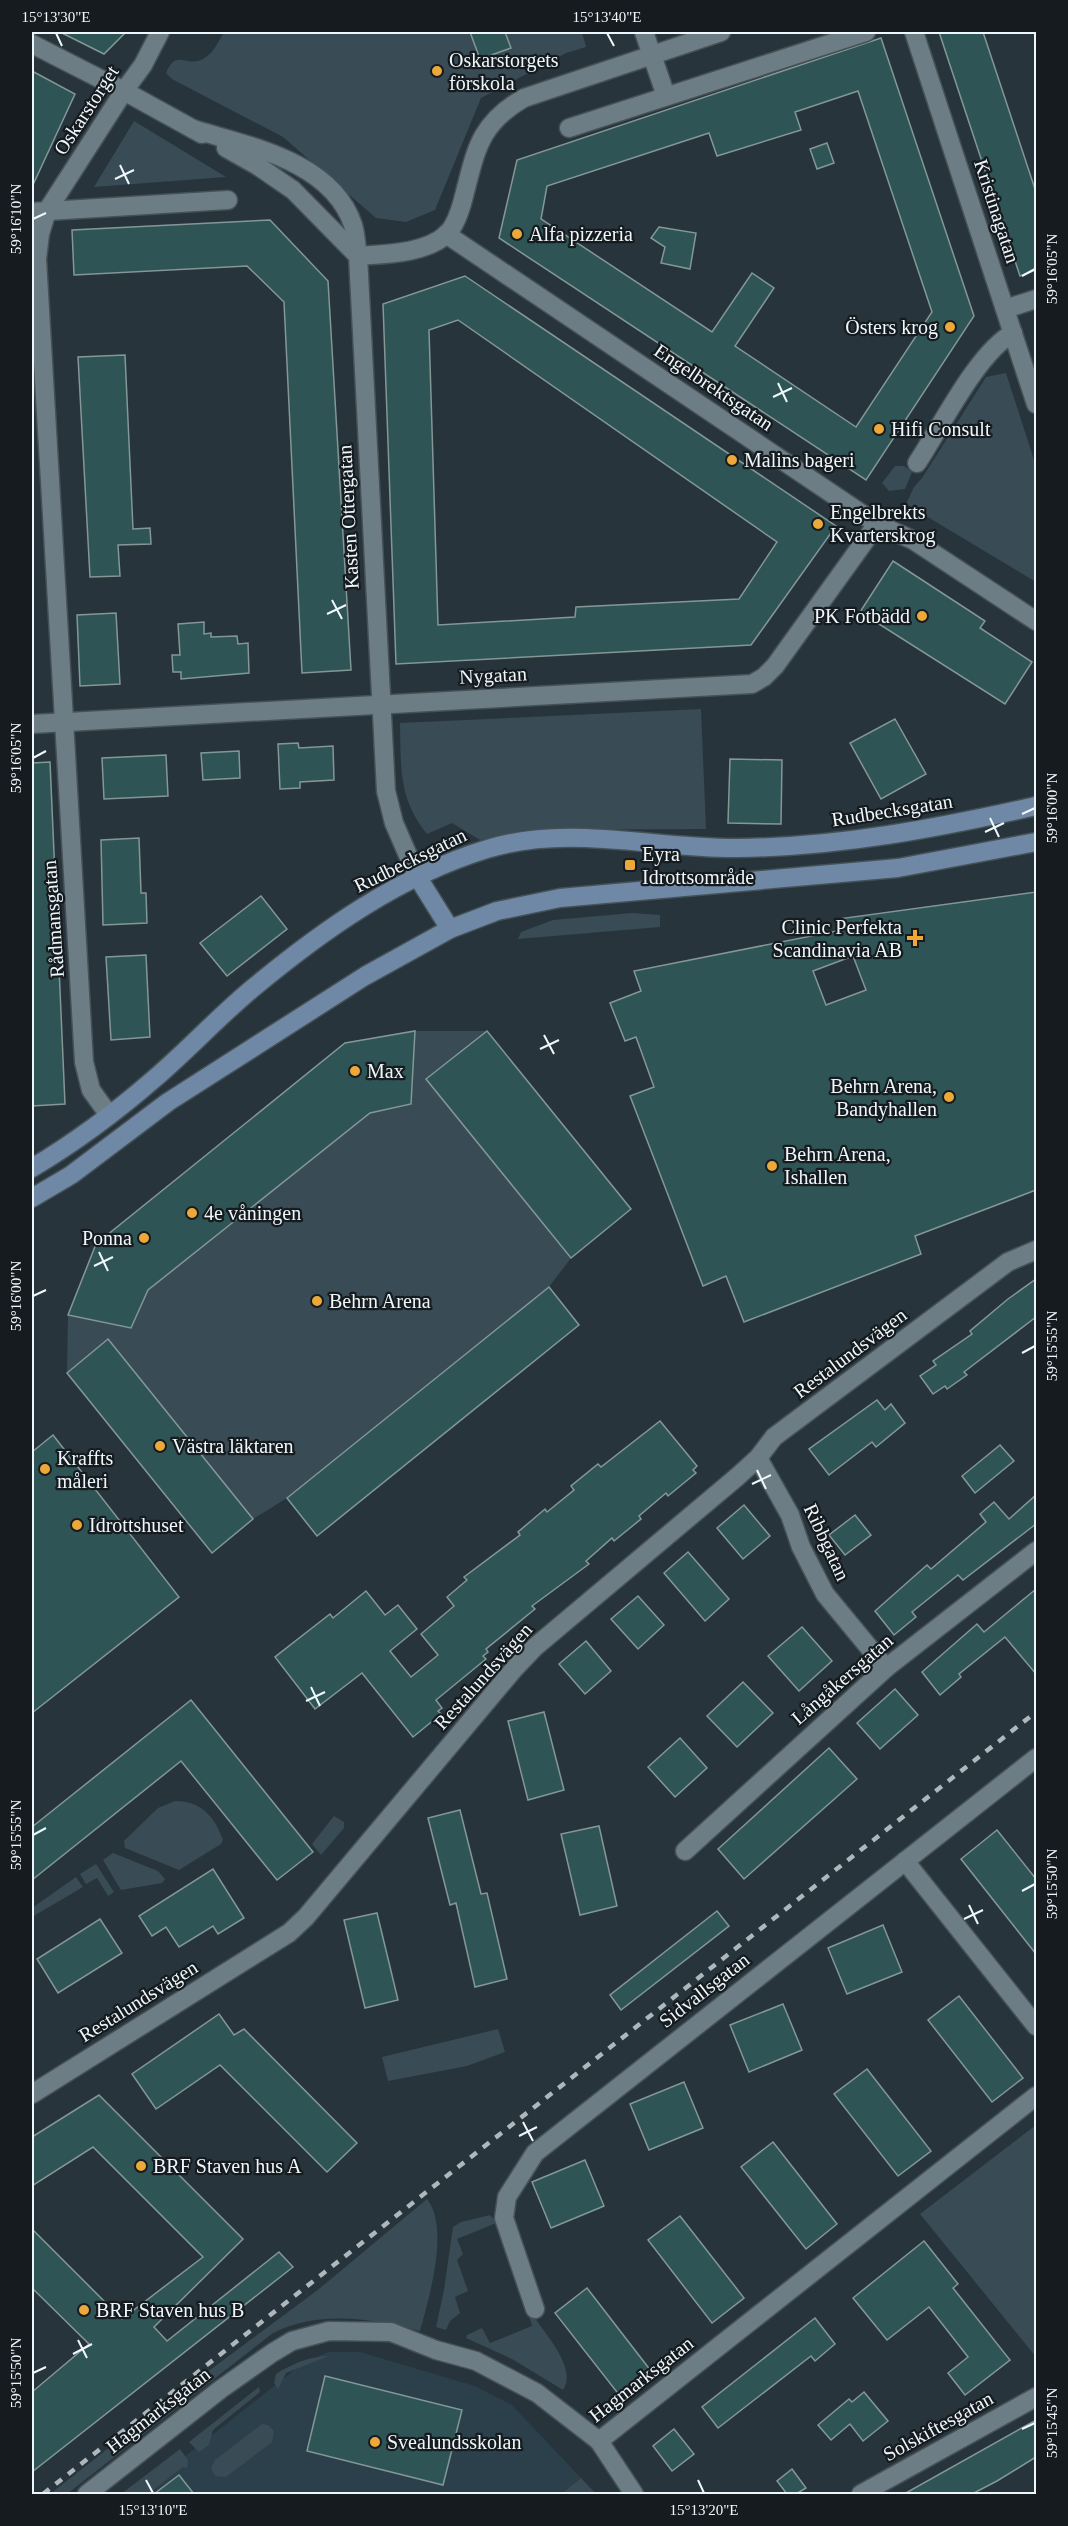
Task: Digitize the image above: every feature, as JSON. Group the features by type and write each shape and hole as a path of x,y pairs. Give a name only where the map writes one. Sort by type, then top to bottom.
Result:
{"main road":[{"name":"Rudbecksgatan","path":"32,1168 109,1115 152,1081 253,988 367,902 417,876 489,848 536,839 618,840 678,847 772,847 892,836 1036,806"},
{"path":"32,1198 71,1175 168,1102 365,976 450,929 516,906 560,898 863,872 1036,842"},
{"path":"417,876 450,929"}],"street":[{"name":"Oskarstorget","path":"39,212 143,65 160,32"},
{"path":"644,32 666,96"},
{"path":"358,256 408,250 446,234 462,204 477,145 488,126 499,114 524,98 721,32"},
{"path":"570,128 866,32"},
{"name":"Kristinagatan","path":"914,32 1036,404"},
{"path":"32,44 124,90 258,166 293,190 358,256"},
{"path":"193,129 272,154 300,167 321,182 339,200 353,224 358,256"},
{"path":"39,212 228,201"},
{"name":"Rådmansgatan","path":"39,212 40,234 37,259 84,1062 91,1090 109,1115"},
{"name":"Engelbrektsgatan","path":"446,234 877,524 913,540 1036,621"},
{"name":"Kasten Ottergatan","path":"358,256 386,791 394,823 417,876"},
{"path":"1005,309 1036,299"},
{"path":"917,463 986,356 1002,340 1013,333"},
{"name":"Nygatan","path":"32,724 752,684 764,677 775,666 877,524"},
{"name":"Restalundsvägen","path":"32,2094 290,1933 535,1647 758,1458 774,1437 999,1269 1036,1250"},
{"name":"Ribbgatan","path":"758,1458 790,1515 801,1547 825,1594 886,1668"},
{"name":"Långåkersgatan","path":"685,1851 886,1668 1036,1551"},
{"name":"Sidvallsgatan","path":"536,2309 504,2218 507,2197 525,2165 558,2133 1036,1758"},
{"path":"906,1861 1036,2026"},
{"name":"Hagmarksgatan","path":"87,2494 220,2389 272,2353 292,2340 329,2331 391,2332 436,2350 476,2361 537,2393 599,2442 1036,2096"},
{"name":"Solskiftesgatan","path":"861,2494 1036,2397"},
{"path":"599,2442 634,2494"}],"shaded area":[{"path":"224,32 582,32 586,47 566,53 481,98 435,210 406,222 376,218 283,137 172,79 166,73 170,66 178,60 197,61 207,57"},
{"path":"134,121 226,177 94,187"},
{"path":"1006,373 1036,466 1036,582 906,504 914,487 986,377"},
{"path":"895,466 904,466 912,472 905,489 889,491 882,483"},
{"path":"701,709 706,829 524,830 480,840 452,823 427,834 406,795 401,768 400,723"},
{"path":"632,913 660,915 660,927 518,939 521,932 553,920"},
{"name":"Behrn Arena","path":"415,1031 487,1031 631,1209 571,1258 549,1287 579,1325 317,1535 287,1498 253,1519 212,1553 67,1373 68,1315 96,1244 345,1043"},
{"path":"175,1801 199,1807 211,1817 223,1840 221,1844 179,1870 125,1848 124,1841 158,1808"},
{"path":"334,1816 344,1822 344,1828 321,1855 312,1844"},
{"path":"113,1853 158,1871 165,1879 162,1883 121,1890 103,1860"},
{"path":"96,1864 114,1892 108,1896 97,1878 86,1884 80,1874"},
{"path":"76,1877 83,1887 32,1917 32,1908"},
{"path":"498,2029 505,2052 467,2066 388,2081 382,2057"},
{"path":"1036,2125 1036,2357 920,2214"},
{"path":"427,2199 434,2212 437,2227 436,2264 420,2331 346,2318 308,2321 273,2333 67,2494 50,2494 175,2396 319,2289"},
{"path":"490,2215 496,2222 494,2224 457,2239 463,2254 457,2260 468,2291 455,2297 460,2313 450,2321 446,2330 436,2327 453,2227 461,2222"},
{"path":"533,2315 563,2361 566,2381 563,2390 512,2359 466,2338 467,2335 482,2328 490,2343 532,2326 529,2316"},
{"name":"Svealundsskolan","path":"328,2352 360,2352 475,2386 512,2405 581,2478 561,2494 138,2494 303,2363"},
{"path":"329,2356 286,2373 278,2389 274,2383 276,2374 288,2367 308,2359"},
{"path":"259,2387 260,2392 213,2430 209,2445 199,2452 189,2442"},
{"path":"262,2424 268,2425 274,2431 272,2442 226,2477 215,2476 211,2468 215,2460"},
{"path":"180,2449 188,2460 187,2468 183,2467 148,2494 121,2494"},
{"path":"581,2478 596,2494 561,2494"}],"building":[{"path":"60,32 126,32 104,54"},
{"path":"470,32 505,32 511,48 480,59"},
{"path":"939,32 983,32 1036,192 1036,270 1020,276"},
{"path":"881,38 974,316 866,480 499,238 517,160","holes":["858,91 932,312 856,427 735,346 774,288 752,273 712,332 541,219 547,186 709,133 717,156 801,130 795,112"]},
{"path":"32,71 75,94 32,187"},
{"path":"827,143 834,163 817,169 810,149"},
{"path":"270,220 328,281 351,670 302,673 284,302 247,266 74,275 72,230"},
{"path":"659,227 696,233 690,269 661,263 665,247 651,238"},
{"path":"465,276 836,526 751,645 396,664 383,304","holes":["458,320 777,542 739,599 576,607 575,617 438,625 429,330"]},
{"path":"125,355 133,529 150,528 151,544 118,545 120,576 90,577 78,357"},
{"name":"PK Fotbädd","path":"893,561 985,621 980,628 1032,662 1005,704 860,612"},
{"path":"116,613 120,684 80,686 77,615"},
{"path":"204,622 204,634 211,633 211,637 237,636 238,644 248,643 249,673 181,679 181,672 173,672 172,655 180,655 178,624"},
{"path":"895,719 926,774 881,799 850,743"},
{"path":"298,743 299,748 333,746 334,780 300,782 300,788 280,789 278,744"},
{"path":"239,751 240,778 203,780 201,753"},
{"path":"166,755 168,796 104,799 102,758"},
{"path":"730,759 782,760 781,824 728,823"},
{"path":"50,762 65,1104 32,1106 32,763"},
{"path":"139,838 141,893 146,893 147,923 103,925 101,840"},
{"path":"1036,892 1036,1190 915,1236 921,1254 744,1322 726,1276 703,1286 630,1096 654,1087 636,1037 625,1041 610,1003 641,991 634,971 842,930 838,919","holes":["853,956 866,990 826,1005 813,971"]},
{"path":"261,896 287,929 227,976 200,943"},
{"path":"146,955 150,1037 111,1040 106,957"},
{"path":"415,1031 411,1104 370,1113 148,1290 131,1328 68,1315 96,1244 345,1043"},
{"path":"487,1031 631,1209 571,1258 426,1079"},
{"path":"1036,1279 1036,1317 964,1372 967,1375 947,1389 945,1386 933,1394 920,1376 936,1365 933,1361 972,1334 970,1331"},
{"path":"549,1287 579,1325 317,1536 287,1498"},
{"name":"Västra läktaren","path":"108,1339 253,1519 212,1553 67,1373"},
{"path":"877,1400 885,1410 891,1404 905,1423 876,1447 872,1442 829,1475 809,1449"},
{"path":"660,1421 697,1466 693,1470 696,1473 668,1496 666,1493 639,1516 641,1519 614,1541 612,1538 586,1561 589,1564 532,1606 535,1609 486,1649 488,1652 483,1656 486,1659 436,1700 442,1708 438,1711 441,1714 413,1737 362,1673 315,1709 275,1657 330,1614 333,1618 366,1591 385,1615 398,1605 417,1629 390,1651 411,1677 438,1655 421,1634 454,1606 447,1597 467,1580 464,1577 520,1535 518,1532 545,1509 547,1512 574,1490 571,1486 598,1464 601,1467"},
{"name":"Idrottshuset","path":"53,1435 179,1597 32,1713 32,1452"},
{"path":"1000,1445 1014,1461 975,1493 962,1476"},
{"path":"1036,1495 1036,1524 963,1580 958,1575 912,1612 916,1617 894,1635 875,1611 927,1565 931,1569 986,1522 980,1514 994,1502 1009,1519"},
{"path":"744,1505 770,1536 743,1559 717,1528"},
{"path":"855,1515 871,1535 845,1555 829,1535"},
{"path":"688,1552 729,1599 705,1621 664,1573"},
{"path":"1036,1589 1036,1674 1005,1637 959,1674 961,1677 940,1695 922,1672 977,1624 984,1632"},
{"path":"638,1596 664,1625 638,1649 611,1619"},
{"path":"802,1627 832,1661 799,1691 768,1656"},
{"path":"586,1641 611,1671 585,1694 559,1664"},
{"path":"743,1682 773,1713 737,1747 707,1716"},
{"path":"895,1689 918,1715 880,1749 857,1723"},
{"path":"191,1700 313,1852 277,1880 181,1761 32,1880 32,1827"},
{"path":"544,1712 564,1790 528,1800 508,1721"},
{"path":"680,1738 707,1768 675,1797 648,1767"},
{"path":"829,1748 857,1779 744,1879 718,1849"},
{"path":"460,1810 481,1894 487,1893 507,1979 475,1987 456,1903 450,1905 428,1818"},
{"path":"599,1826 617,1906 580,1915 561,1834"},
{"path":"997,1830 1036,1879 1036,1954 961,1859"},
{"path":"213,1869 244,1918 218,1934 213,1926 179,1947 166,1927 152,1936 139,1916"},
{"path":"717,1911 729,1926 621,2010 610,1995"},
{"path":"377,1913 398,2000 365,2008 344,1920"},
{"path":"100,1919 122,1953 58,1993 37,1959"},
{"path":"883,1925 902,1972 847,1994 828,1948"},
{"path":"959,1996 1023,2078 992,2102 928,2020"},
{"path":"783,2004 802,2050 749,2072 730,2025"},
{"path":"219,2014 234,2035 244,2029 357,2143 327,2172 220,2065 156,2109 132,2074"},
{"path":"867,2069 931,2151 898,2176 834,2094"},
{"path":"684,2082 703,2128 649,2150 630,2104"},
{"path":"99,2095 243,2239 154,2327 167,2341 279,2252 293,2267 32,2472 32,2392 89,2344 32,2288 32,2229 122,2319 203,2257 93,2147 32,2186 32,2137"},
{"path":"773,2142 837,2224 806,2249 741,2167"},
{"path":"585,2160 604,2206 551,2228 532,2182"},
{"path":"680,2216 744,2298 712,2323 648,2240"},
{"path":"924,2241 958,2284 953,2288 1010,2360 965,2395 948,2373 968,2357 929,2307 887,2340 853,2298"},
{"path":"587,2288 651,2371 620,2396 555,2313"},
{"path":"815,2318 835,2344 815,2361 811,2356 718,2428 702,2407"},
{"path":"325,2376 462,2410 443,2485 307,2451"},
{"path":"864,2392 888,2421 863,2441 850,2424 831,2440 818,2425 849,2399 852,2402"},
{"path":"1036,2420 1036,2457 997,2481 972,2494 904,2494"},
{"path":"674,2429 694,2454 672,2471 653,2446"},
{"path":"792,2469 806,2488 796,2494 787,2494 777,2481"},
{"path":"179,2475 194,2494 154,2494"}],"railway":[{"path":"43,2494 1036,1712"}],"place":[{"name":"Oskarstorgets förskola","path":"437,71"},
{"name":"Alfa pizzeria","path":"517,234"},
{"name":"Östers krog","path":"950,327"},
{"name":"Hifi Consult","path":"879,429"},
{"name":"Malins bageri","path":"732,460"},
{"name":"Engelbrekts Kvarterskrog","path":"818,524"},
{"name":"PK Fotbädd","path":"922,616"},
{"name":"Eyra Idrottsområde","path":"630,865"},
{"name":"Clinic Perfekta Scandinavia AB","path":"915,938"},
{"name":"Max","path":"355,1071"},
{"name":"Behrn Arena, Bandyhallen","path":"949,1097"},
{"name":"Behrn Arena, Ishallen","path":"772,1166"},
{"name":"4e våningen","path":"192,1213"},
{"name":"Ponna","path":"144,1238"},
{"name":"Behrn Arena","path":"317,1301"},
{"name":"Västra läktaren","path":"160,1446"},
{"name":"Kraffts måleri","path":"45,1469"},
{"name":"Idrottshuset","path":"77,1525"},
{"name":"BRF Staven hus A","path":"141,2166"},
{"name":"BRF Staven hus B","path":"84,2310"},
{"name":"Svealundsskolan","path":"375,2442"}]}
